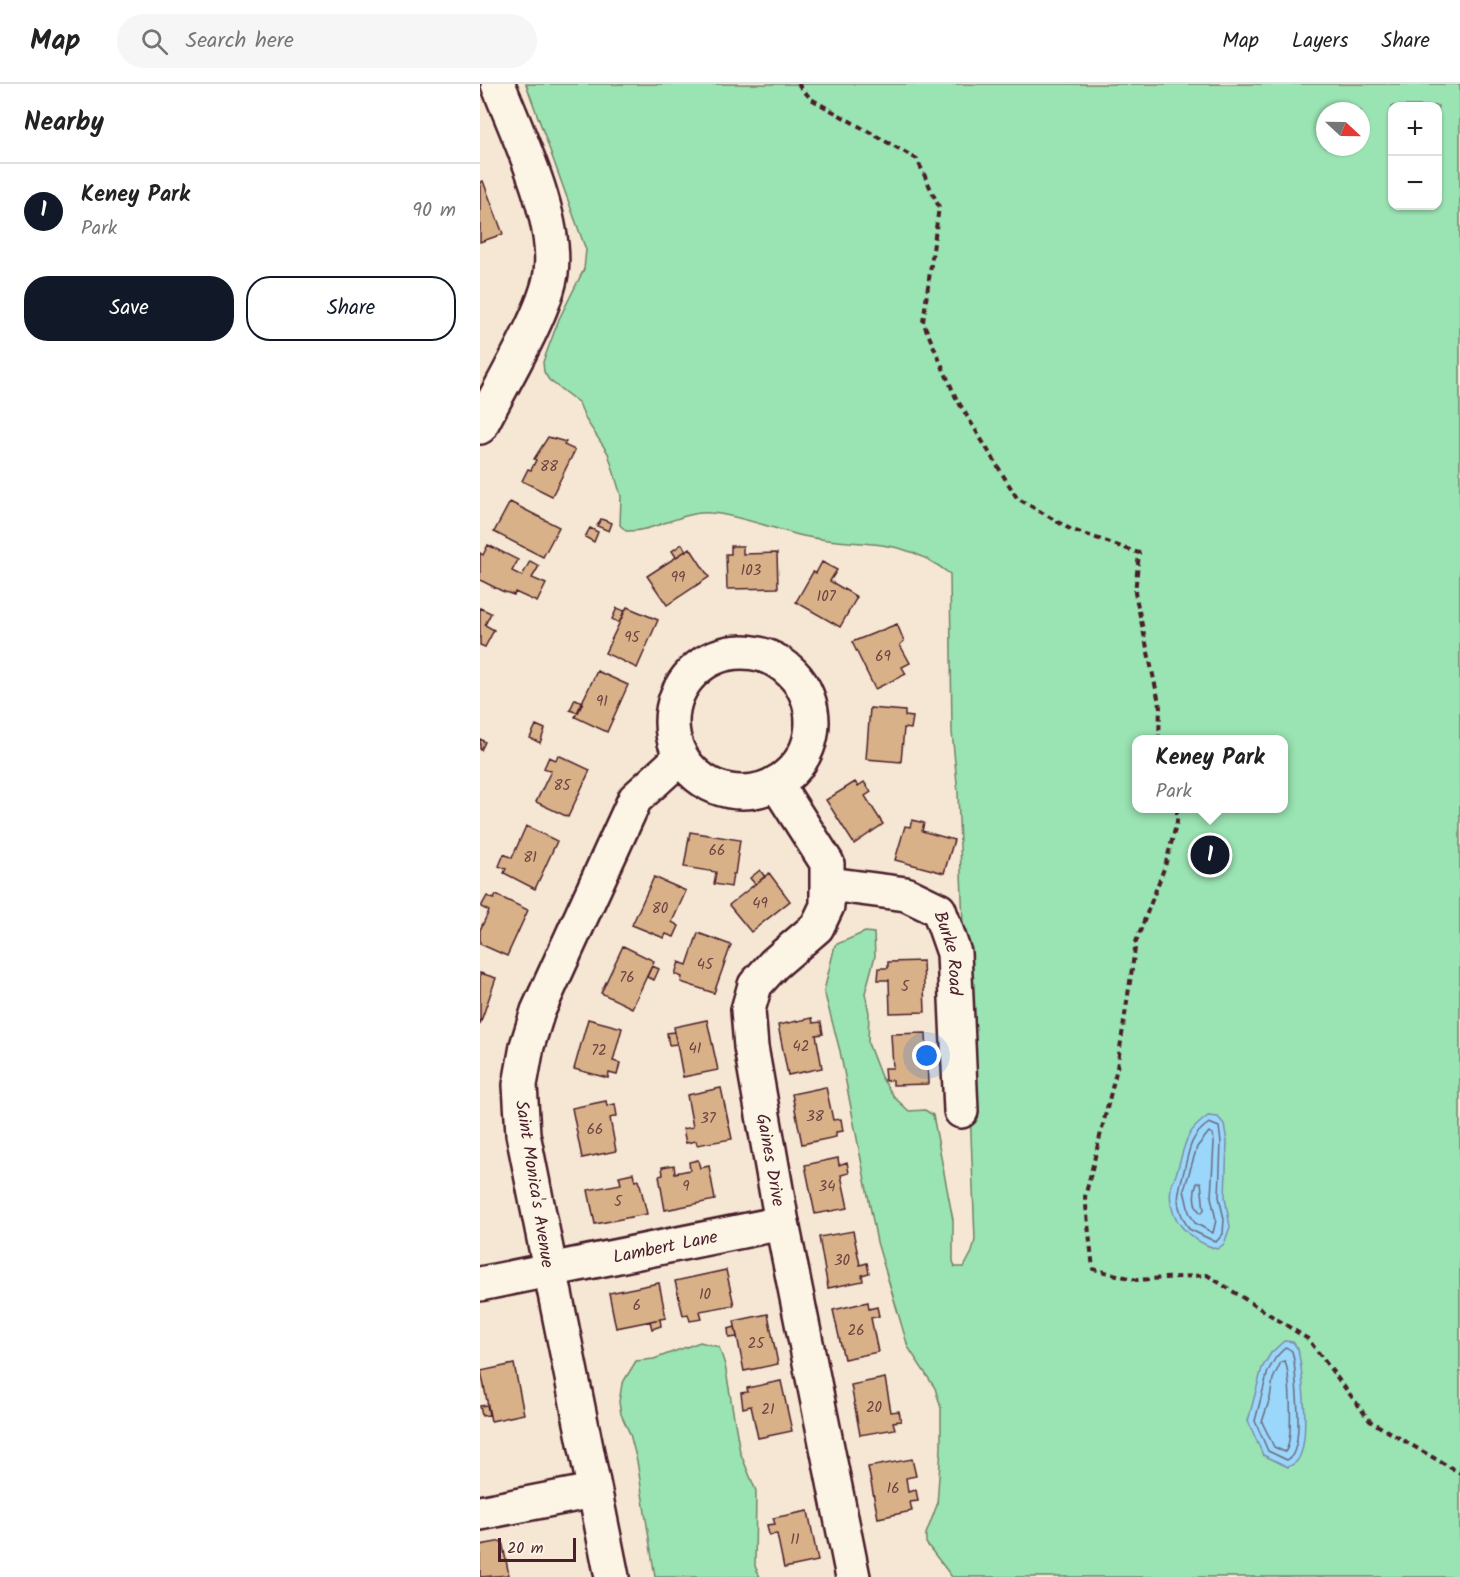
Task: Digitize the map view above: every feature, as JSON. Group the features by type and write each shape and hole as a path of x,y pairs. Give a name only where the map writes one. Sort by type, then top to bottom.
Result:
{"street":[{"path":"480,427 537,314 551,273 548,224 528,161 498,84"},
{"path":"742,650 767,655 793,673 804,686 812,709 812,734 804,757 788,776 776,783 767,788 747,792 728,791 709,784 693,772 681,757 672,734 672,709 681,686 697,667 718,655 742,650"},
{"name":"Saint Monica's Avenue","path":"612,1577 523,1134 520,1085 526,1046 571,934 635,799 681,757"},
{"name":"Gaines Drive","path":"776,783 827,863 829,884 827,906 817,927 774,964 755,985 748,1010 751,1047 782,1223 852,1577"},
{"name":"Burke Road","path":"829,884 906,894 939,910 954,953 961,1111"},
{"name":"Lambert Lane","path":"480,1284 782,1223"},
{"path":"480,1513 593,1491"}],"path":[{"path":"798,84 819,104 917,159 939,207 923,322 956,398 1017,498 1070,529 1139,553 1135,593 1160,707 1159,735"},
{"path":"1177,813 1177,822 1165,866 1136,942 1117,1068 1085,1197 1093,1269 1137,1280 1207,1275 1308,1339 1370,1421 1460,1473"}],"green space":[{"path":"526,84 1460,84 1460,1577 952,1577 926,1543 926,1534 937,1505 941,1408 935,1388 908,1347 877,1242 840,1051 824,991 835,945 865,932 874,933 875,956 865,993 869,1013 868,1043 881,1077 895,1098 909,1111 925,1110 933,1115 953,1220 953,1261 955,1267 964,1267 975,1240 958,793 952,732 950,574 931,561 896,547 824,540 720,514 699,513 648,528 626,531 620,525 621,496 608,453 586,420 579,403 549,380 544,372 543,362 559,319 584,269 586,250"},
{"path":"700,1342 719,1347 725,1365 740,1452 756,1491 755,1566 760,1577 655,1577 637,1461 630,1434 621,1414 619,1402 622,1384 636,1361 654,1359"}],"water":[{"path":"1208,1116 1218,1117 1224,1124 1227,1142 1225,1197 1230,1227 1224,1244 1217,1249 1198,1241 1182,1228 1172,1210 1170,1199 1187,1140 1194,1128"},
{"path":"1284,1341 1293,1342 1298,1349 1305,1408 1304,1441 1301,1453 1296,1462 1288,1467 1263,1455 1248,1421 1262,1368 1271,1353"}],"building":[{"path":"483,181 503,234 480,242 480,182"},
{"path":"548,437 566,442 564,445 575,450 552,496 522,481 528,469 531,470 536,460 534,459"},
{"path":"510,502 559,527 543,557 494,532"},
{"path":"601,519 612,523 609,531 597,526"},
{"path":"590,528 598,532 594,542 585,537"},
{"path":"682,544 686,551 676,557 672,551"},
{"path":"488,545 518,560 512,571 522,576 530,561 539,566 532,578 546,584 537,602 515,592 514,595 502,591 480,580 480,553 483,555"},
{"path":"731,546 743,546 743,554 777,553 778,588 727,589 726,554 731,554"},
{"path":"690,548 709,577 667,605 647,576"},
{"path":"822,562 837,570 830,581 857,597 840,627 796,602 813,572 816,573"},
{"path":"627,607 658,620 637,668 605,653"},
{"path":"480,608 491,613 485,625 494,630 485,647 480,645"},
{"path":"617,608 624,611 619,623 612,619"},
{"path":"897,624 904,641 900,645 910,663 902,667 906,674 875,689 852,642"},
{"path":"597,671 628,685 607,732 575,717"},
{"path":"575,699 583,702 578,713 570,710"},
{"path":"870,708 905,711 905,716 913,717 911,729 904,728 901,762 866,759"},
{"path":"536,725 545,729 540,743 530,738"},
{"path":"480,739 485,742 481,750 480,749"},
{"path":"558,755 590,770 568,817 536,802 551,771 544,768 549,757 556,760"},
{"path":"855,782 858,786 864,782 871,792 865,796 883,824 854,844 826,800"},
{"path":"912,820 924,823 922,831 954,840 944,873 895,860 905,826 910,827"},
{"path":"526,826 557,841 535,889 504,873 506,869 499,866 504,854 512,858"},
{"path":"690,832 740,840 731,887 714,884 716,872 684,867"},
{"path":"760,870 765,877 755,884 750,878"},
{"path":"769,873 790,901 751,932 729,905"},
{"path":"654,877 686,891 672,922 679,926 674,937 666,934 664,938 632,925"},
{"path":"496,895 528,910 507,956 480,944 480,930 489,911 481,907 487,896 494,899"},
{"path":"698,933 731,945 714,993 681,982 682,977 675,974 679,962 687,965"},
{"path":"623,946 654,961 632,1008 601,993"},
{"path":"923,961 925,1012 890,1013 889,980 878,980 879,968 888,968 888,962"},
{"path":"652,966 659,969 654,980 647,977"},
{"path":"480,973 496,978 480,1024"},
{"path":"812,1018 813,1023 821,1022 823,1034 816,1035 822,1068 788,1075 778,1025"},
{"path":"588,1019 622,1028 613,1061 620,1063 617,1075 609,1073 608,1078 574,1069"},
{"path":"707,1020 718,1070 683,1077 674,1027"},
{"path":"674,1032 677,1044 669,1045 667,1033"},
{"path":"926,1033 928,1084 893,1085 893,1080 885,1081 884,1068 893,1068 891,1034"},
{"path":"826,1087 833,1120 841,1119 843,1131 836,1132 836,1137 802,1144 792,1094"},
{"path":"721,1088 732,1139 697,1145 696,1141 686,1143 683,1129 693,1127 687,1095"},
{"path":"606,1101 607,1106 615,1104 617,1116 610,1118 616,1151 582,1158 572,1108"},
{"path":"838,1158 839,1165 847,1162 849,1173 841,1175 848,1208 815,1214 805,1165"},
{"path":"698,1160 700,1168 709,1166 715,1200 665,1210 659,1176 663,1175 662,1167 674,1165 675,1173 690,1170 689,1162"},
{"path":"633,1173 635,1181 639,1180 647,1214 595,1224 588,1190 621,1184 619,1176"},
{"path":"853,1231 860,1265 867,1263 869,1273 862,1275 863,1281 828,1288 819,1237"},
{"path":"726,1270 734,1305 700,1311 702,1319 690,1321 688,1314 683,1315 675,1281"},
{"path":"659,1283 666,1318 616,1328 609,1293"},
{"path":"868,1302 869,1309 877,1307 879,1316 871,1318 878,1352 844,1359 833,1310"},
{"path":"768,1314 778,1364 744,1371 734,1321"},
{"path":"660,1319 661,1326 652,1329 650,1321"},
{"path":"735,1327 737,1337 729,1338 728,1329"},
{"path":"514,1364 524,1414 491,1421 481,1371"},
{"path":"885,1378 891,1412 899,1411 901,1421 893,1422 895,1429 860,1435 851,1385"},
{"path":"781,1381 792,1431 758,1438 751,1406 743,1408 741,1393 748,1392 747,1388"},
{"path":"487,1405 489,1415 482,1416 480,1406"},
{"path":"912,1459 916,1476 906,1478 908,1492 916,1490 918,1501 910,1502 912,1511 878,1518 868,1467"},
{"path":"808,1511 818,1561 784,1568 777,1534 769,1535 767,1525 775,1524 773,1518"},
{"path":"502,1541 509,1575 480,1577 480,1545"}],"place":[{"name":"Keney Park","path":"1210,855"}]}
